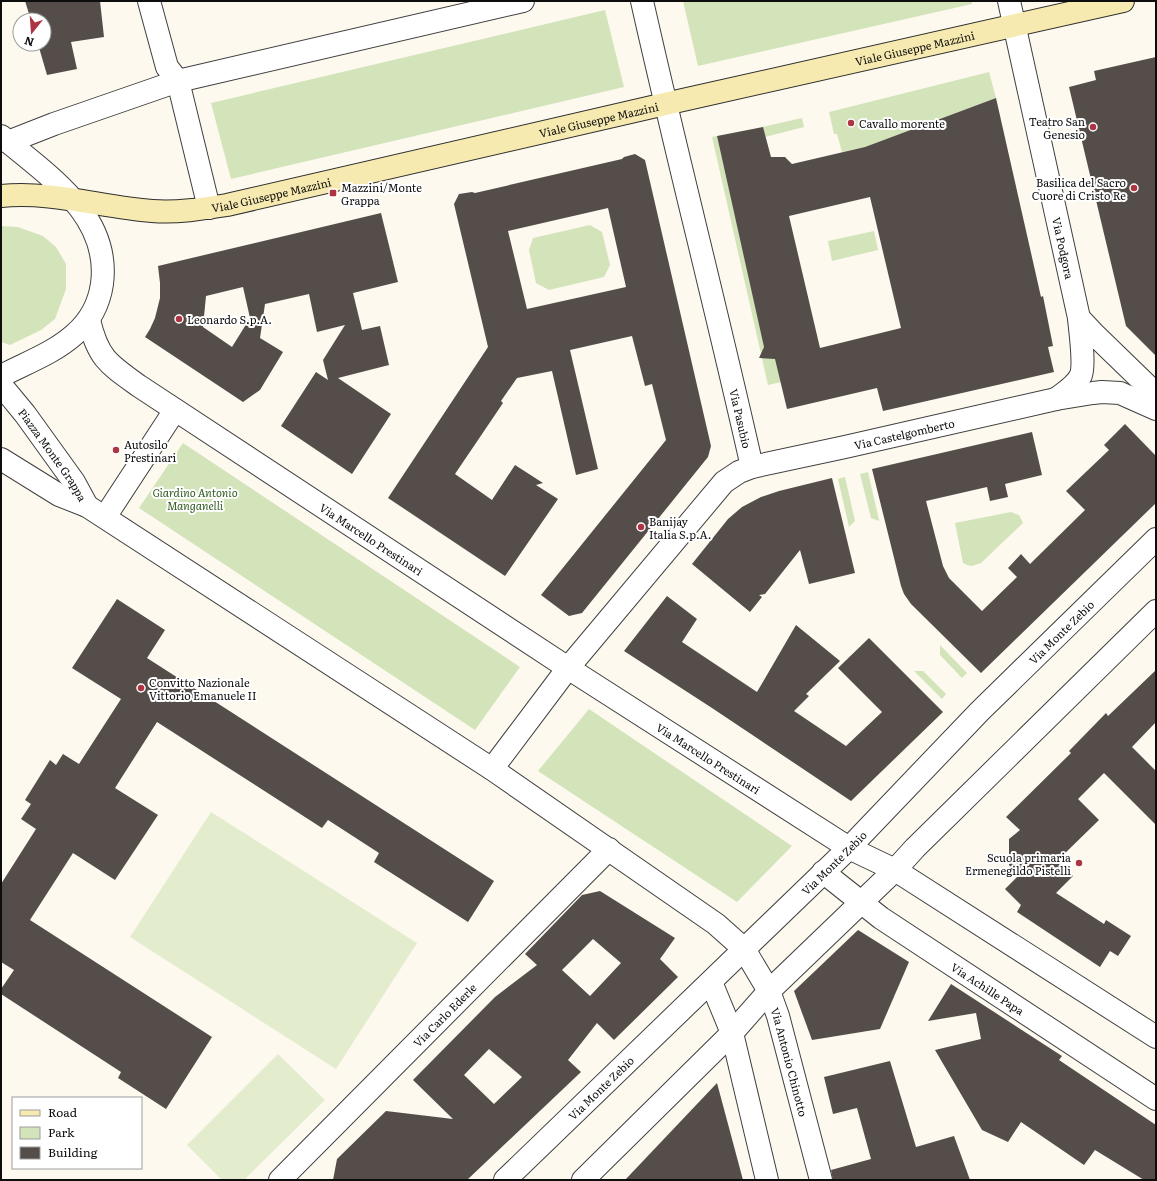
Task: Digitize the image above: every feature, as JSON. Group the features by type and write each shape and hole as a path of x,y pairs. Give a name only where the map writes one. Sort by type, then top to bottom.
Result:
{"main road":[{"name":"Viale Giuseppe Mazzini","path":"73,199 153,211 173,212 209,208 1123,1"},
{"path":"1,196 38,196 73,199"}],"street":[{"path":"149,1 167,67 178,81 209,208"},
{"path":"5,139 54,124 178,81 522,1"},
{"name":"Via Pasubio","path":"642,1 665,104 737,397 752,467"},
{"name":"Via Podgora","path":"1010,1 1079,318"},
{"path":"1,376 51,350 76,334 89,320 96,307 103,274 102,253 95,232 73,199 49,175 5,139"},
{"path":"1079,318 1156,394"},
{"name":"Via Castelgomberto","path":"1056,399 1073,386 1082,371 1079,318"},
{"name":"Via Marcello Prestinari","path":"89,320 96,346 103,358 129,379 568,668 849,848"},
{"name":"Piazza Monte Grappa","path":"1,385 22,409 96,511"},
{"name":"Via Castelgomberto","path":"752,467 1056,399 1093,393 1120,393 1156,409"},
{"path":"175,410 96,511 492,769 716,924 744,949"},
{"name":"Piazza Monte Grappa","path":"1,459 59,495 96,511"},
{"path":"492,769 568,668 724,482 739,472 752,467"},
{"name":"Via Monte Zebio","path":"505,1180 849,848 980,711 1156,539"},
{"path":"583,1180 732,1033 769,991 895,870 915,848 1156,611"},
{"path":"849,848 895,870 1156,1037"},
{"name":"Via Carlo Ederle","path":"280,1180 609,849"},
{"name":"Via Achille Papa","path":"823,872 881,918 1156,1099"},
{"name":"Via Antonio Chinotto","path":"744,949 769,991 778,1016 821,1180"},
{"path":"711,982 732,1033 767,1180"}],"green space":[{"path":"683,1 972,1 972,4 698,66"},
{"path":"605,10 624,87 231,179 211,103"},
{"path":"989,72 996,98 865,147 842,152 837,134 834,134 829,112"},
{"path":"802,118 804,127 765,137 762,127"},
{"path":"717,136 765,349 776,357 781,382 768,385 712,137"},
{"path":"590,225 602,232 610,265 604,277 549,290 536,283 529,250 533,238"},
{"path":"1,226 18,227 43,236 56,247 66,264 66,289 55,319 41,330 10,345 1,342"},
{"path":"874,231 878,250 832,261 828,241"},
{"name":"Giardino Antonio Manganelli","path":"183,443 520,667 475,730 139,508"},
{"path":"868,472 879,521 871,518 860,474"},
{"path":"845,477 855,521 849,527 838,479"},
{"path":"1011,512 1019,515 1023,523 981,563 972,566 963,563 955,523"},
{"path":"940,645 967,673 962,678 940,655"},
{"path":"914,671 923,671 946,694 942,699"},
{"path":"589,709 792,846 737,902 538,771"},
{"path":"211,812 417,943 336,1069 130,937"},
{"path":"278,1054 325,1100 244,1180 222,1180 187,1145"}],"building":[{"path":"25,1 100,1 104,37 71,42 77,69 47,75 40,52 52,52 52,12 28,12"},
{"name":"Basilica del Sacro Cuore di Cristo Re","path":"1156,57 1156,356 1126,326 1069,87 1096,80 1094,71"},
{"path":"996,98 1041,297 1043,296 1053,346 1048,347 1054,372 883,411 877,388 787,409 775,359 759,358 764,347 717,136 763,127 771,157 785,157 792,164 865,147","holes":["870,197 901,328 820,348 789,216"]},
{"path":"635,154 645,160 711,446 708,457 582,613 569,616 541,595 666,440 652,384 645,386 632,336 570,350 598,469 576,475 552,371 517,378 501,401 503,403 455,474 492,500 515,465 543,483 536,485 558,499 505,576 388,498 488,347 454,204 459,194 475,193 622,159","holes":["608,208 626,287 527,309 508,231"]},
{"path":"381,213 398,282 353,293 362,330 380,326 389,365 338,378 391,414 352,474 281,426 316,372 328,380 323,360 345,325 317,332 309,294 265,304 260,338 283,352 260,390 243,402 145,337 155,318 160,298 158,266","holes":["243,287 250,318 232,347 203,327 206,296"]},
{"path":"1125,424 1156,456 1156,503 981,673 911,604 904,594 872,469 1032,432 1042,475 1005,484 1008,497 990,501 987,487 926,501 943,566 949,578 982,611 1017,577 1008,568 1021,554 1030,564 1085,510 1066,491 1109,450 1104,445"},
{"path":"832,478 855,573 809,584 800,550 765,594 759,595 762,597 750,612 692,564 728,519 742,507 761,497 779,491"},
{"path":"667,596 697,619 682,642 757,692 796,625 840,661 806,694 809,696 794,711 846,746 882,712 838,668 869,638 943,712 851,801 624,651"},
{"name":"Convitto Nazionale Vittorio Emanuele II","path":"117,599 165,630 147,658 494,881 468,922 374,862 379,853 328,820 322,828 157,722 115,788 158,815 115,880 73,853 30,920 212,1037 166,1109 118,1078 121,1072 1,994 1,989 14,970 1,962 1,884 36,829 21,819 31,804 25,800 50,760 56,765 63,754 79,764 121,699 72,668"},
{"path":"1156,670 1156,722 1132,747 1156,771 1156,825 1104,773 1078,799 1099,820 1058,860 1073,876 1056,893 1104,924 1106,920 1131,936 1118,956 1110,951 1100,967 1017,912 1021,905 1005,889 1019,875 1009,865 1009,839 1020,830 1006,817 1071,753 1069,751 1106,713 1108,716"},
{"path":"600,891 675,938 660,959 678,977 614,1040 597,1023 568,1060 581,1072 467,1180 333,1180 337,1159 386,1111 453,1119 413,1080 495,997 537,965 525,954 582,895","holes":["593,939 621,963 590,996 562,970","489,1049 522,1077 494,1104 464,1075"]},
{"path":"858,930 909,962 880,1029 812,1040 794,991"},
{"path":"951,984 1062,1056 1059,1060 1156,1125 1156,1180 1144,1180 1095,1150 1084,1165 1021,1122 1008,1142 982,1130 935,1050 981,1039 976,1013 928,1021"},
{"path":"890,1061 916,1147 954,1136 970,1180 833,1180 831,1170 871,1159 857,1108 833,1114 824,1077"},
{"path":"717,1083 743,1180 625,1180"}],"place":[{"name":"Cavallo morente","path":"851,123"},
{"name":"Teatro San Genesio","path":"1093,127"},
{"name":"Basilica del Sacro Cuore di Cristo Re","path":"1134,188"},
{"name":"Mazzini/Monte Grappa","path":"333,193"},
{"name":"Leonardo S.p.A.","path":"179,319"},
{"name":"Autosilo Prestinari","path":"116,450"},
{"name":"Banijay Italia S.p.A.","path":"641,527"},
{"name":"Convitto Nazionale Vittorio Emanuele II","path":"141,688"},
{"name":"Scuola primaria Ermenegildo Pistelli","path":"1079,863"}]}
